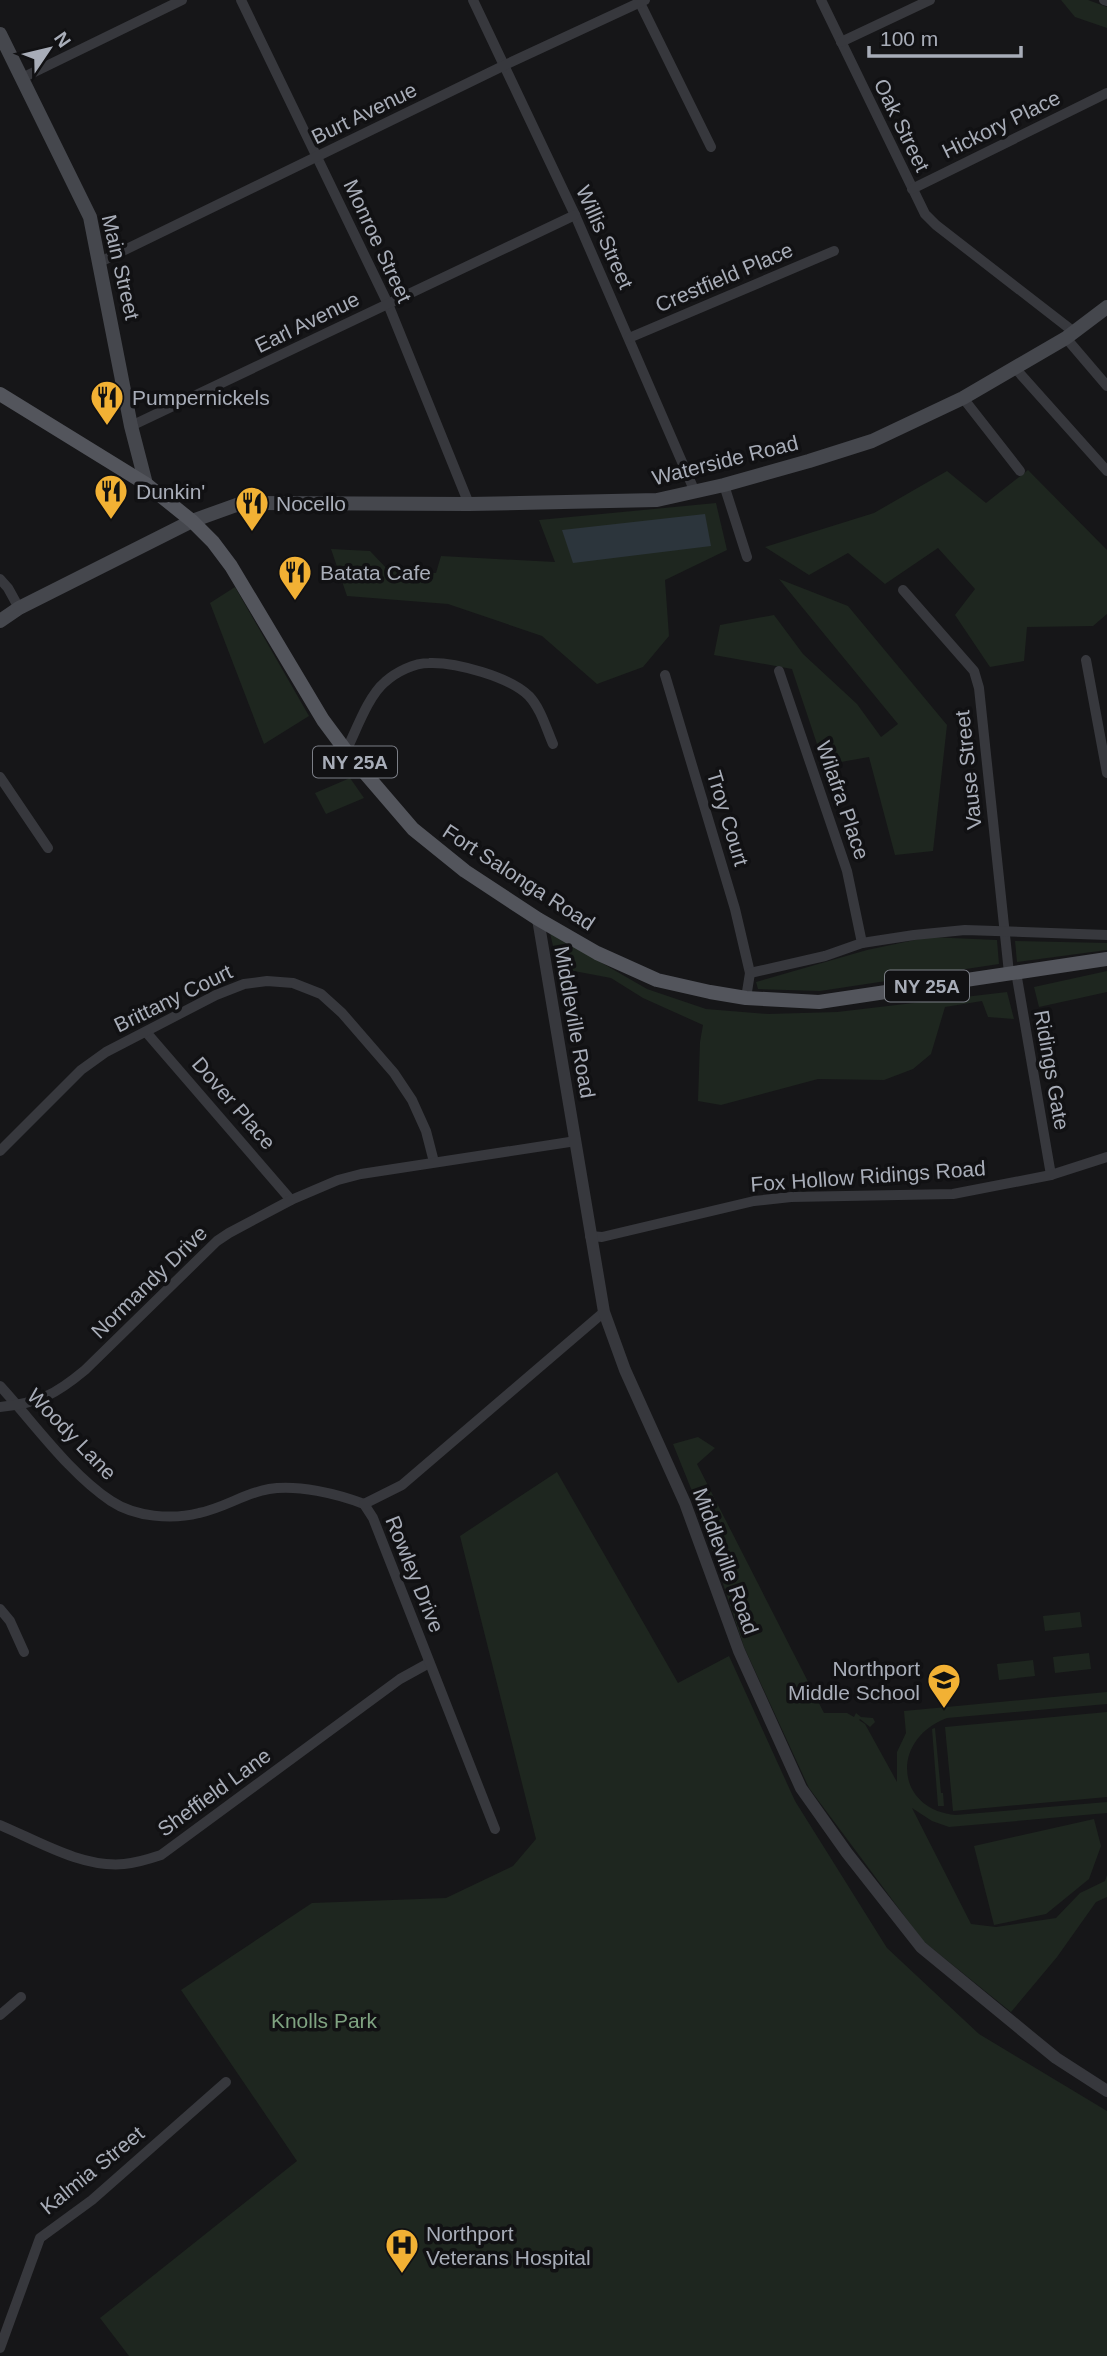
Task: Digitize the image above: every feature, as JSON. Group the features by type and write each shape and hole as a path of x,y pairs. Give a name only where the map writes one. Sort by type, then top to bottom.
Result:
{"main road":[{"name":"Main Street","path":"0,34 90,217 131,426 146,484"},
{"name":"Waterside Road","path":"0,621 19,608 192,521 242,503 469,504 657,500 724,485 872,441 963,398 1070,335 1107,307"},
{"name":"Fort Salonga Road","path":"0,394 146,484 192,521 213,542 231,566 323,720 413,830 435,850 538,919 597,953 657,979 746,998 819,1002 1107,959"}],"street":[{"path":"22,78 182,0"},
{"name":"Monroe Street","path":"241,0 388,304 469,504"},
{"name":"Willis Street","path":"474,0 575,215 695,492"},
{"name":"Oak Street","path":"821,0 925,214 1070,335 1107,386"},
{"path":"841,41 929,0"},
{"path":"643,1 711,147"},
{"name":"Burt Avenue","path":"100,262 505,65 643,1"},
{"name":"Hickory Place","path":"912,189 1107,93"},
{"name":"Earl Avenue","path":"131,426 575,215"},
{"name":"Crestfield Place","path":"629,338 834,251"},
{"path":"1015,368 1107,471"},
{"path":"963,398 1020,471"},
{"path":"724,485 747,557"},
{"path":"0,579 19,608"},
{"name":"Vause Street","path":"903,590 974,671 979,688 1003,932 1013,973"},
{"path":"1086,660 1107,773"},
{"path":"346,751 373,697 384,682 404,669 428,663 452,665 508,681 529,696 539,710 553,744"},
{"name":"Wilafra Place","path":"779,671 847,871 862,943"},
{"name":"Troy Court","path":"665,676 735,909 750,974"},
{"path":"0,777 48,848"},
{"name":"Middleville Road","path":"538,919 604,1312 625,1370 685,1503 738,1651 801,1788 847,1853 921,1947 1056,2058 1107,2091"},
{"path":"746,998 750,974 825,956 862,943 965,930 1107,935"},
{"name":"Ridings Gate","path":"1013,973 1051,1175"},
{"name":"Brittany Court","path":"0,1150 80,1070 106,1052 216,995 244,984 267,981 293,983 321,993 342,1013 412,1100 426,1130 434,1162"},
{"name":"Dover Place","path":"146,1032 291,1199"},
{"name":"Normandy Drive","path":"0,1408 45,1399 65,1387 217,1241 291,1199 361,1174 576,1141"},
{"name":"Fox Hollow Ridings Road","path":"590,1236 602,1237 754,1201 830,1196 953,1194 1051,1175 1107,1157"},
{"name":"Rowley Drive","path":"495,1829 373,1518 364,1504 402,1485 604,1312"},
{"name":"Woody Lane","path":"0,1386 75,1469 112,1501 129,1511 152,1515 198,1514 250,1493 273,1488 315,1491 364,1504"},
{"path":"0,1609 10,1622 24,1652"},
{"name":"Sheffield Lane","path":"0,1825 74,1856 100,1862 121,1864 161,1854 400,1679 429,1663"},
{"path":"0,2015 21,1997"},
{"name":"Kalmia Street","path":"0,2348 40,2238 92,2200 226,2082"}],"green space":[{"path":"1061,0 1088,0 1107,7 1107,28 1075,17"},
{"path":"1028,470 1107,550 1107,614 1093,626 1027,627 1024,661 990,667 955,615 975,589 938,548 885,584 848,553 809,575 765,547 874,513 947,471 986,503"},
{"path":"716,503 727,550 665,580 669,636 643,667 597,684 542,636 448,604 347,596 331,549 370,551 389,571 436,573 441,556 555,562 539,520"},
{"path":"779,579 848,606 947,725 933,851 895,855 869,757 824,765 792,669 714,655 720,625 774,615 803,654 857,704 881,737 898,724"},
{"path":"235,587 309,716 264,744 210,603"},
{"path":"350,778 364,798 326,814 315,793"},
{"path":"550,933 647,989 706,1009 768,1014 837,1012 1007,992 1014,1019 988,1017 982,1001 945,1007 931,1054 913,1069 884,1080 818,1079 721,1105 698,1101 703,1025 643,998 611,978 558,968"},
{"path":"929,937 997,940 999,964 820,991 758,989 756,982 867,950"},
{"path":"1015,941 1107,943 1107,950 1017,962"},
{"path":"1107,971 1107,992 1039,1007 1034,987"},
{"path":"698,1437 715,1448 697,1464 824,1713 847,1713 854,1717 856,1713 861,1717 873,1718 875,1722 870,1727 859,1720 865,1724 897,1782 897,1752 906,1733 904,1711 1107,1692 1107,1704 947,1718 928,1728 916,1742 909,1757 907,1773 911,1788 921,1801 936,1810 956,1815 1107,1802 1107,1813 949,1827 932,1821 912,1808 971,1924 996,1927 1056,1918 1080,1893 1105,1881 1107,1875 1107,1897 1096,1902 1057,1957 1011,2012 923,1941 809,1788 744,1647 694,1496 673,1444"},
{"name":"Knolls Park","path":"557,1472 678,1683 729,1656 795,1801 887,1948 979,2034 1107,2111 1107,2356 129,2356 100,2318 297,2161 181,1990 312,1903 446,1898 513,1866 536,1839 460,1536"},
{"path":"1080,1612 1082,1627 1045,1631 1043,1616"},
{"path":"1089,1653 1091,1669 1055,1673 1053,1657"},
{"path":"1033,1660 1035,1676 999,1680 997,1664"},
{"path":"1107,1712 1107,1797 953,1811 945,1727"},
{"path":"935,1728 944,1806 938,1806 932,1729"},
{"path":"1094,1819 1101,1846 1089,1879 1046,1914 994,1925 974,1846"}],"shaded area":[{"path":"705,514 711,546 573,563 562,530"}],"place":[{"name":"Pumpernickels","path":"107,427"},
{"name":"Dunkin'","path":"111,521"},
{"name":"Nocello","path":"252,533"},
{"name":"Batata Cafe","path":"295,602"},
{"name":"Northport Middle School","path":"944,1710"},
{"name":"Northport Veterans Hospital","path":"402,2275"}]}
